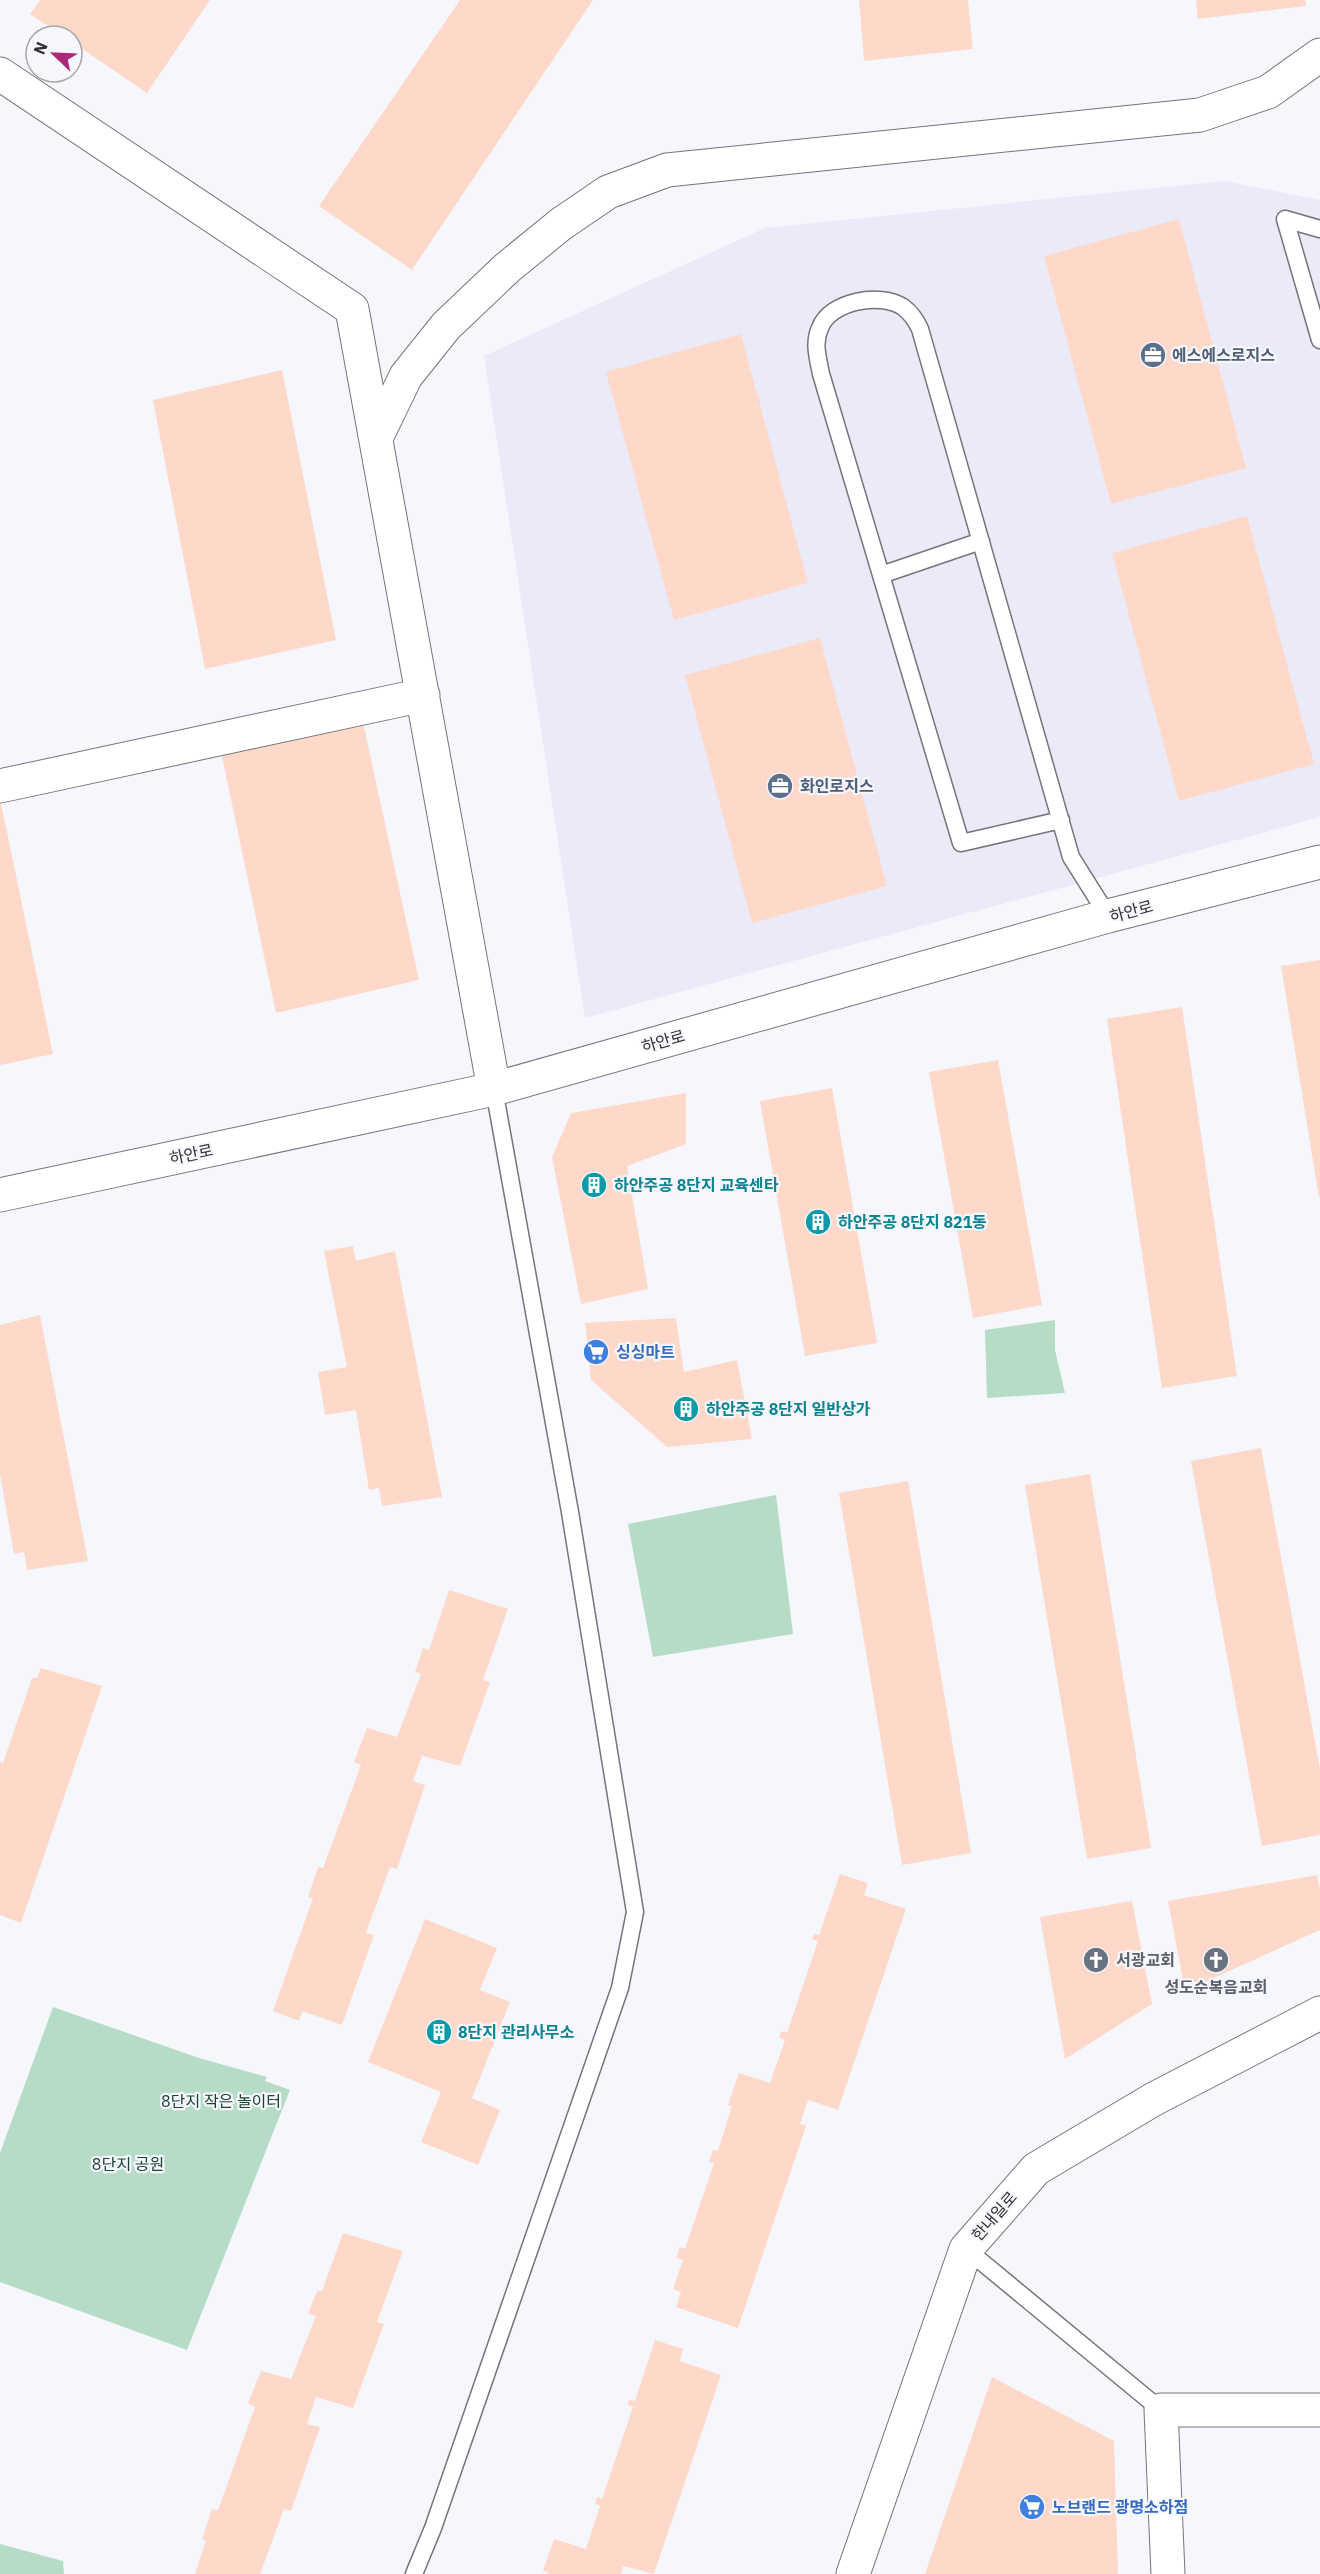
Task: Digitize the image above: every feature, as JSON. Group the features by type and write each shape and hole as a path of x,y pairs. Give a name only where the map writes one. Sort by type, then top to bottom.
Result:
{"street":[{"path":"376,438 406,376 446,326 507,268 561,224 608,192 667,170 1200,115 1268,92 1320,55"},
{"path":"0,74 352,309 494,1089"},
{"path":"0,786 423,695"},
{"name":"하안로","path":"0,1196 494,1089 1108,916 1320,862"},
{"name":"한내일로","path":"853,2574 966,2249 1036,2169 1154,2099 1320,2013"},
{"path":"1168,2574 1161,2410 1320,2410"}],"lane":[{"path":"1320,229 1285,219 1320,340"},
{"path":"1060,820 961,843 821,374 816,342 820,326 830,313 840,308 870,300 890,302 902,307 915,318 920,329 1071,857 1108,916"},
{"path":"881,575 981,542"},
{"path":"414,2574 434,2528 616,2000 626,1968 635,1912 570,1512 494,1089"},
{"path":"966,2249 1161,2410"}],"shaded area":[{"path":"1225,181 1320,200 1320,817 585,1018 484,356 765,228"}],"green space":[{"path":"1055,1320 1055,1350 1065,1393 987,1398 985,1330"},
{"path":"776,1495 793,1634 653,1657 628,1524"},
{"name":"8단지 공원","path":"53,2007 199,2058 267,2077 265,2081 290,2090 187,2350 0,2282 0,2153"},
{"path":"0,2544 63,2561 64,2574 0,2574"}],"building":[{"path":"40,0 210,0 147,93 84,50 84,24 45,24 30,14"},
{"path":"460,0 593,0 412,270 319,206"},
{"path":"859,0 968,0 973,49 864,61"},
{"path":"1196,0 1305,0 1306,6 1198,19"},
{"path":"1179,219 1246,468 1111,504 1044,256"},
{"path":"741,334 808,583 674,620 606,372"},
{"path":"282,370 336,640 205,669 153,400"},
{"path":"1247,516 1314,764 1179,801 1112,553"},
{"path":"820,638 887,886 752,923 685,675"},
{"path":"361,713 419,980 276,1013 220,747"},
{"path":"0,798 53,1054 0,1065"},
{"path":"1320,960 1320,1197 1319,1197 1281,966"},
{"path":"1182,1007 1237,1376 1162,1388 1107,1019"},
{"path":"998,1060 1042,1305 973,1318 929,1072"},
{"name":"하안주공 8단지 821동","path":"832,1088 877,1343 805,1356 760,1101"},
{"name":"하안주공 8단지 교육센타","path":"686,1093 686,1144 627,1166 648,1289 581,1304 552,1157 571,1113"},
{"path":"353,1246 356,1261 395,1251 442,1497 382,1506 379,1488 369,1490 356,1410 325,1415 318,1372 347,1367 324,1251"},
{"path":"40,1315 88,1561 27,1570 24,1552 14,1554 0,1474 0,1325"},
{"name":"하안주공 8단지 일반상가","path":"676,1318 684,1372 737,1360 752,1439 667,1447 591,1380 585,1323"},
{"path":"1261,1448 1320,1769 1320,1835 1262,1846 1191,1461"},
{"path":"1090,1474 1151,1848 1087,1859 1025,1485"},
{"path":"908,1481 971,1853 902,1865 839,1493"},
{"path":"449,1590 508,1609 483,1680 490,1682 460,1766 422,1756 413,1781 425,1785 397,1869 390,1867 366,1933 374,1935 342,2025 302,2011 299,2021 273,2011 313,1898 308,1897 318,1867 323,1868 361,1765 354,1762 367,1728 397,1737 421,1674 415,1672 423,1648 429,1650"},
{"path":"41,1668 102,1686 21,1923 0,1915 0,1762 3,1763 32,1678 37,1678"},
{"path":"840,1874 868,1883 864,1895 906,1909 838,2110 808,2100 800,2124 806,2126 738,2328 676,2307 681,2292 673,2289 683,2260 676,2258 680,2247 685,2249 714,2163 709,2162 713,2150 718,2151 732,2106 728,2105 739,2073 770,2083 785,2040 779,2038 781,2031 787,2033 818,1941 812,1939 814,1934 819,1935"},
{"name":"성도순복음교회","path":"1317,1875 1320,1889 1320,1930 1185,1991 1168,1901"},
{"name":"서광교회","path":"1132,1901 1152,2004 1065,2059 1040,1917"},
{"name":"8단지 관리사무소","path":"425,1919 497,1948 480,1990 510,2002 472,2098 500,2110 478,2165 421,2142 441,2092 368,2062"},
{"path":"343,2233 403,2251 377,2322 384,2324 353,2408 316,2397 307,2424 320,2427 291,2511 284,2509 260,2574 195,2574 206,2540 202,2539 212,2509 218,2510 255,2407 248,2403 261,2371 291,2379 316,2316 308,2314 317,2291 322,2291"},
{"path":"655,2340 683,2349 680,2361 721,2375 654,2574 623,2566 621,2574 547,2574 548,2572 543,2571 554,2539 586,2549 600,2506 595,2504 597,2497 602,2499 633,2407 628,2405 629,2400 635,2401"},
{"name":"노브랜드 광명소하점","path":"992,2377 1114,2441 1118,2574 925,2574"}],"place":[{"name":"에스에스로지스","path":"1153,355"},
{"name":"화인로지스","path":"780,786"},
{"name":"하안주공 8단지 교육센타","path":"594,1185"},
{"name":"하안주공 8단지 821동","path":"818,1222"},
{"name":"싱싱마트","path":"596,1352"},
{"name":"하안주공 8단지 일반상가","path":"686,1409"},
{"name":"서광교회","path":"1096,1960"},
{"name":"성도순복음교회","path":"1216,1960"},
{"name":"8단지 관리사무소","path":"439,2032"},
{"name":"노브랜드 광명소하점","path":"1032,2507"}],"park label":[{"name":"8단지 작은 놀이터","path":"221,2101"}]}
